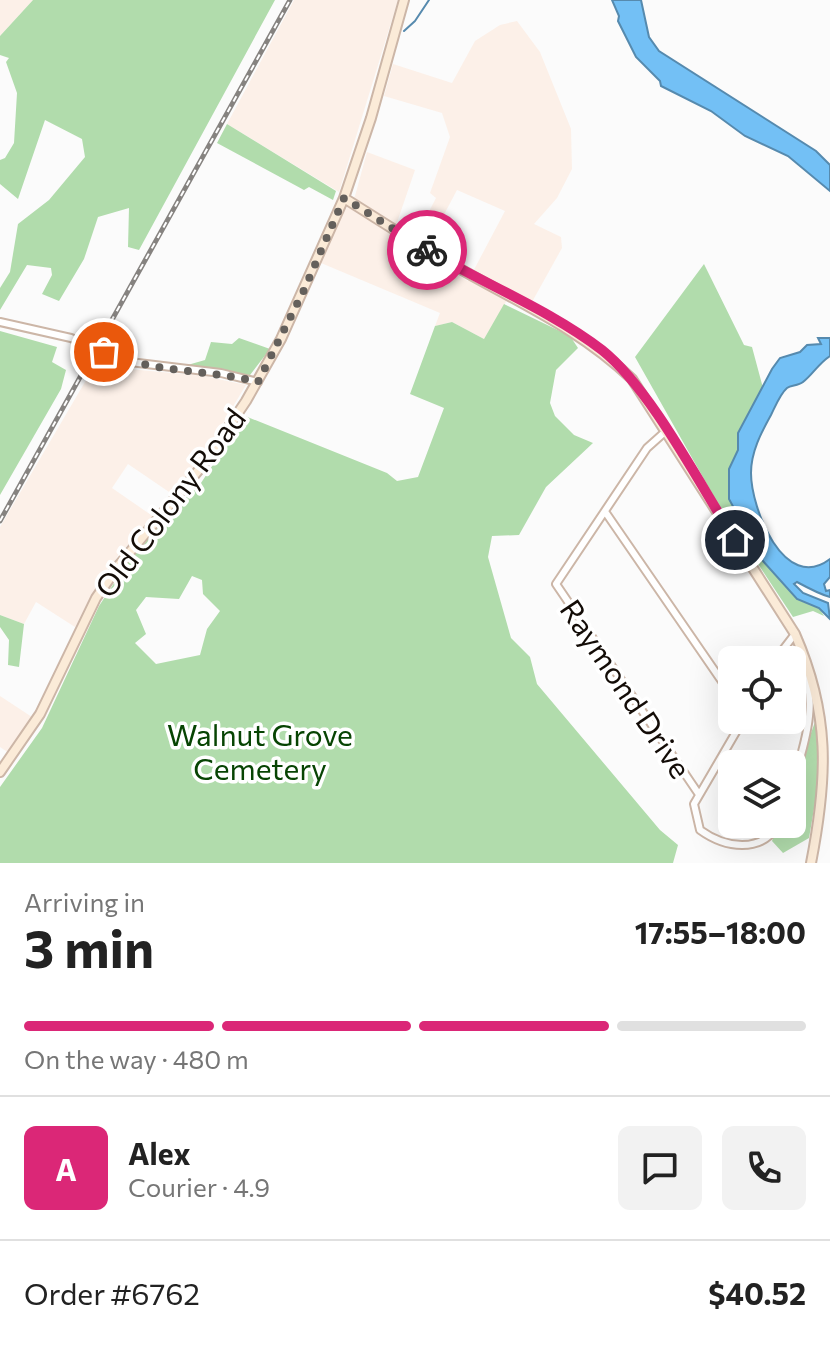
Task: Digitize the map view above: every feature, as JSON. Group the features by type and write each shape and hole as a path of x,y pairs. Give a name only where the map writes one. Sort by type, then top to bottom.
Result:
{"main road":[{"name":"Old Colony Road","path":"0,772 40,714 85,616 106,582 203,465 258,382 304,290 344,198 371,118 404,0"},
{"path":"344,198 454,266 571,330 603,351 632,379 795,634 808,657 822,694 828,737 826,769 811,863"}],"street":[{"path":"0,322 71,338 130,362 221,373 258,382"},
{"path":"666,431 647,448 606,513 718,676"},
{"name":"Raymond Drive","path":"606,513 556,584 698,793"},
{"path":"784,646 795,634"},
{"path":"803,750 811,725 812,707 806,679"},
{"path":"734,734 698,793 694,804 695,816 700,830 714,840 738,846 759,843 768,838"}],"shaded area":[{"path":"0,0 33,0 0,36"},
{"path":"294,0 398,0 339,192 227,124"},
{"path":"517,21 540,52 571,129 572,169 557,198 534,224 561,237 562,248 527,311 507,300 484,339 452,322 435,326 440,313 321,263 343,213 355,196 367,152 415,170 392,237 468,281 505,211 457,190 429,243 416,237 436,198 430,193 450,137 442,113 384,96 393,64 452,83 475,41 500,25"},
{"path":"99,358 129,369 204,376 246,385 205,453 172,494 128,464 112,488 154,517 119,554 75,627 36,602 24,624 0,615 0,527"},
{"path":"0,696 32,717 9,753 0,747"}],"green space":[{"path":"33,0 275,0 139,250 128,247 129,208 98,217 84,259 59,301 42,294 52,275 51,268 27,265 0,310 0,288 10,272 18,224 49,200 85,157 82,139 45,120 18,199 0,184 0,160 5,158 14,143 17,93 6,62 9,58 0,55 0,36"},
{"path":"227,124 336,191 333,200 309,187 304,190 217,143"},
{"path":"704,264 744,345 752,347 763,388 739,433 738,450 729,469 729,499 762,560 797,599 819,608 824,616 813,611 793,617 717,502 635,357"},
{"name":"Walnut Grove Cemetery","path":"504,304 570,336 578,348 556,370 550,403 555,416 574,435 593,443 546,487 519,535 492,536 488,557 511,638 530,657 537,684 660,830 678,845 673,863 0,863 0,787 42,728 99,606 126,565 178,504 199,486 245,416 387,473 397,481 418,477 444,408 410,394 435,326 452,322 484,339","holes":["192,576 202,580 203,594 220,611 207,629 200,655 156,664 135,643 146,634 136,610 146,597 179,599"]},
{"path":"0,331 57,347 52,362 66,370 61,389 0,495"},
{"path":"239,338 270,349 250,375 184,366 205,360 211,342 232,344"},
{"path":"0,615 24,624 19,667 8,665 9,640 0,627"},
{"path":"815,722 822,726 823,757 809,838 783,853 772,841 773,838 806,838 805,750"}],"water":[{"path":"612,0 641,0 649,37 659,51 816,151 830,165 830,191 788,156 745,136 711,111 661,86 660,81 636,57 618,21"},
{"path":"818,338 830,338 830,356 803,382 789,387 782,394 757,443 751,473 764,525 785,556 798,565 813,567 830,559 830,577 824,584 826,591 830,590 830,597 797,582 794,584 803,593 828,603 830,619 819,608 797,599 762,560 729,499 729,469 738,450 738,433 772,369 780,358 800,352 807,345 821,344"}],"waterway":[{"path":"404,31 429,0"}],"railway":[{"path":"0,521 290,0"}],"way so far":[{"path":"104,352 144,366 221,373 258,382 304,290 344,198 427,250"}],"route":[{"path":"427,250 571,330 606,353 632,379 735,540"}]}
